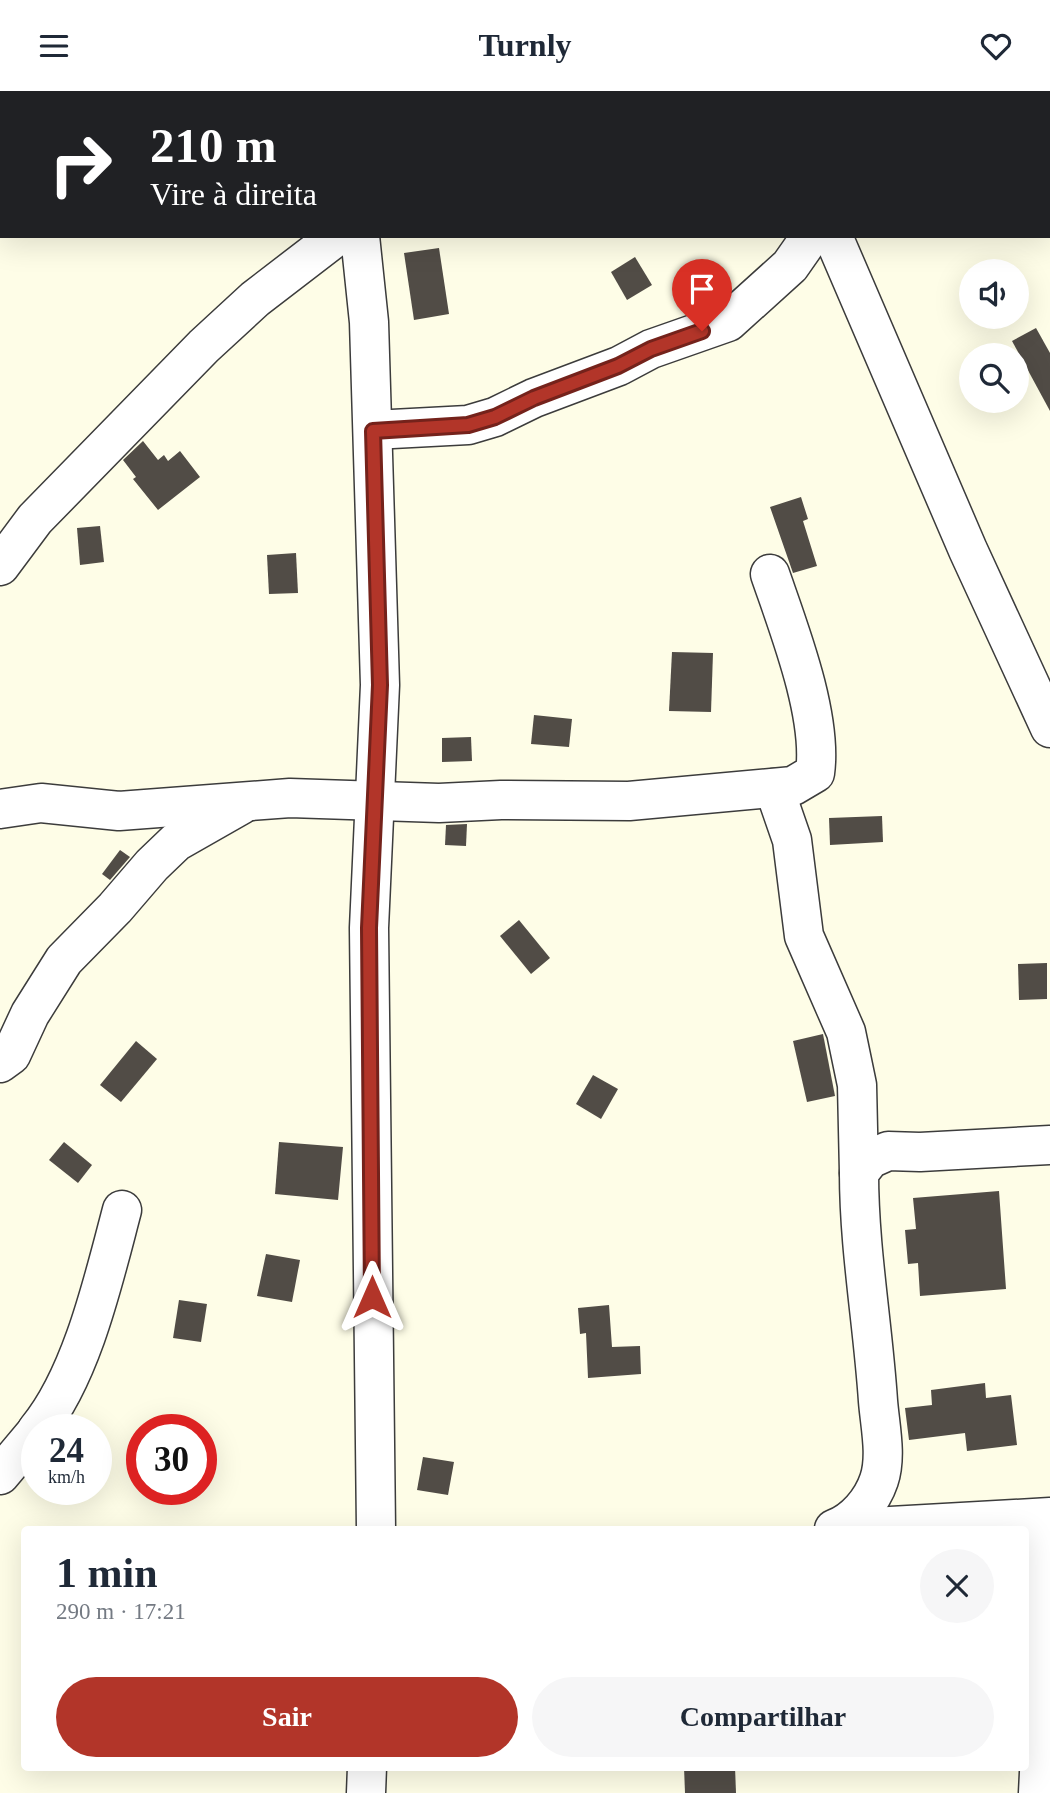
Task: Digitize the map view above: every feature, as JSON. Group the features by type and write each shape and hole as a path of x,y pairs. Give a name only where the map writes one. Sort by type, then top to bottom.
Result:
{"street":[{"path":"0,566 35,519 204,346 255,299 334,238"},
{"path":"360,238 369,322 380,685 369,928 376,1526"},
{"path":"373,431 468,425 495,417 534,398 618,366 651,349 728,322 800,251 840,252 968,550 1050,728"},
{"path":"0,809 41,803 120,811 290,798 376,802 629,801 793,786 815,773 818,752 799,658 770,574"},
{"path":"774,789 792,840 804,936 846,1032 857,1085 859,1208 875,1349 883,1458 880,1478 871,1499 856,1516 840,1526"},
{"path":"0,1063 11,1055 30,1014 64,960 152,865 176,842 246,802"},
{"path":"859,1173 870,1159 888,1151 920,1152 1050,1145"},
{"path":"47,1414 70,1375 100,1290 122,1210"},
{"path":"0,1475 21,1449"},
{"path":"893,1526 1046,1518 1045,1650 1038,1793"},
{"path":"366,1793 367,1771"}],"building":[{"path":"439,248 449,314 414,320 404,253"},
{"path":"635,257 652,285 627,300 611,272"},
{"path":"1036,328 1050,353 1050,411 1029,372 1029,343 1012,341"},
{"path":"143,441 158,460 164,455 168,461 180,451 200,477 158,510 133,479 136,477 123,460"},
{"path":"801,497 808,519 803,521 817,566 793,573 770,507"},
{"path":"100,526 104,562 80,565 77,528"},
{"path":"296,553 298,593 269,594 267,555"},
{"path":"672,652 713,653 711,712 669,711"},
{"path":"534,715 572,719 569,747 531,744"},
{"path":"471,737 472,761 442,762 442,738"},
{"path":"882,816 883,842 830,845 829,818"},
{"path":"467,824 466,846 445,845 446,825"},
{"path":"120,850 130,857 110,880 102,874"},
{"path":"519,920 550,958 531,974 500,936"},
{"path":"1047,963 1047,999 1019,1000 1018,964"},
{"path":"823,1034 835,1096 807,1102 793,1041"},
{"path":"136,1041 157,1059 121,1102 100,1085"},
{"path":"593,1075 618,1089 601,1119 576,1104"},
{"path":"64,1142 92,1165 78,1183 49,1160"},
{"path":"279,1142 343,1147 338,1200 275,1194"},
{"path":"999,1191 1006,1289 920,1296 918,1263 908,1264 905,1230 916,1229 913,1198"},
{"path":"266,1254 300,1260 292,1302 257,1296"},
{"path":"179,1300 207,1304 201,1342 173,1338"},
{"path":"609,1305 612,1347 640,1346 641,1374 588,1378 586,1333 580,1334 578,1308"},
{"path":"985,1383 986,1398 1011,1395 1017,1445 967,1451 965,1433 909,1440 905,1408 932,1405 931,1390"},
{"path":"423,1457 454,1462 448,1495 417,1490"},
{"path":"684,1771 735,1771 736,1793 685,1793"}],"route":[{"path":"372,1297 369,928 380,685 373,431 468,425 495,417 534,398 618,366 651,349 702,331"}]}
